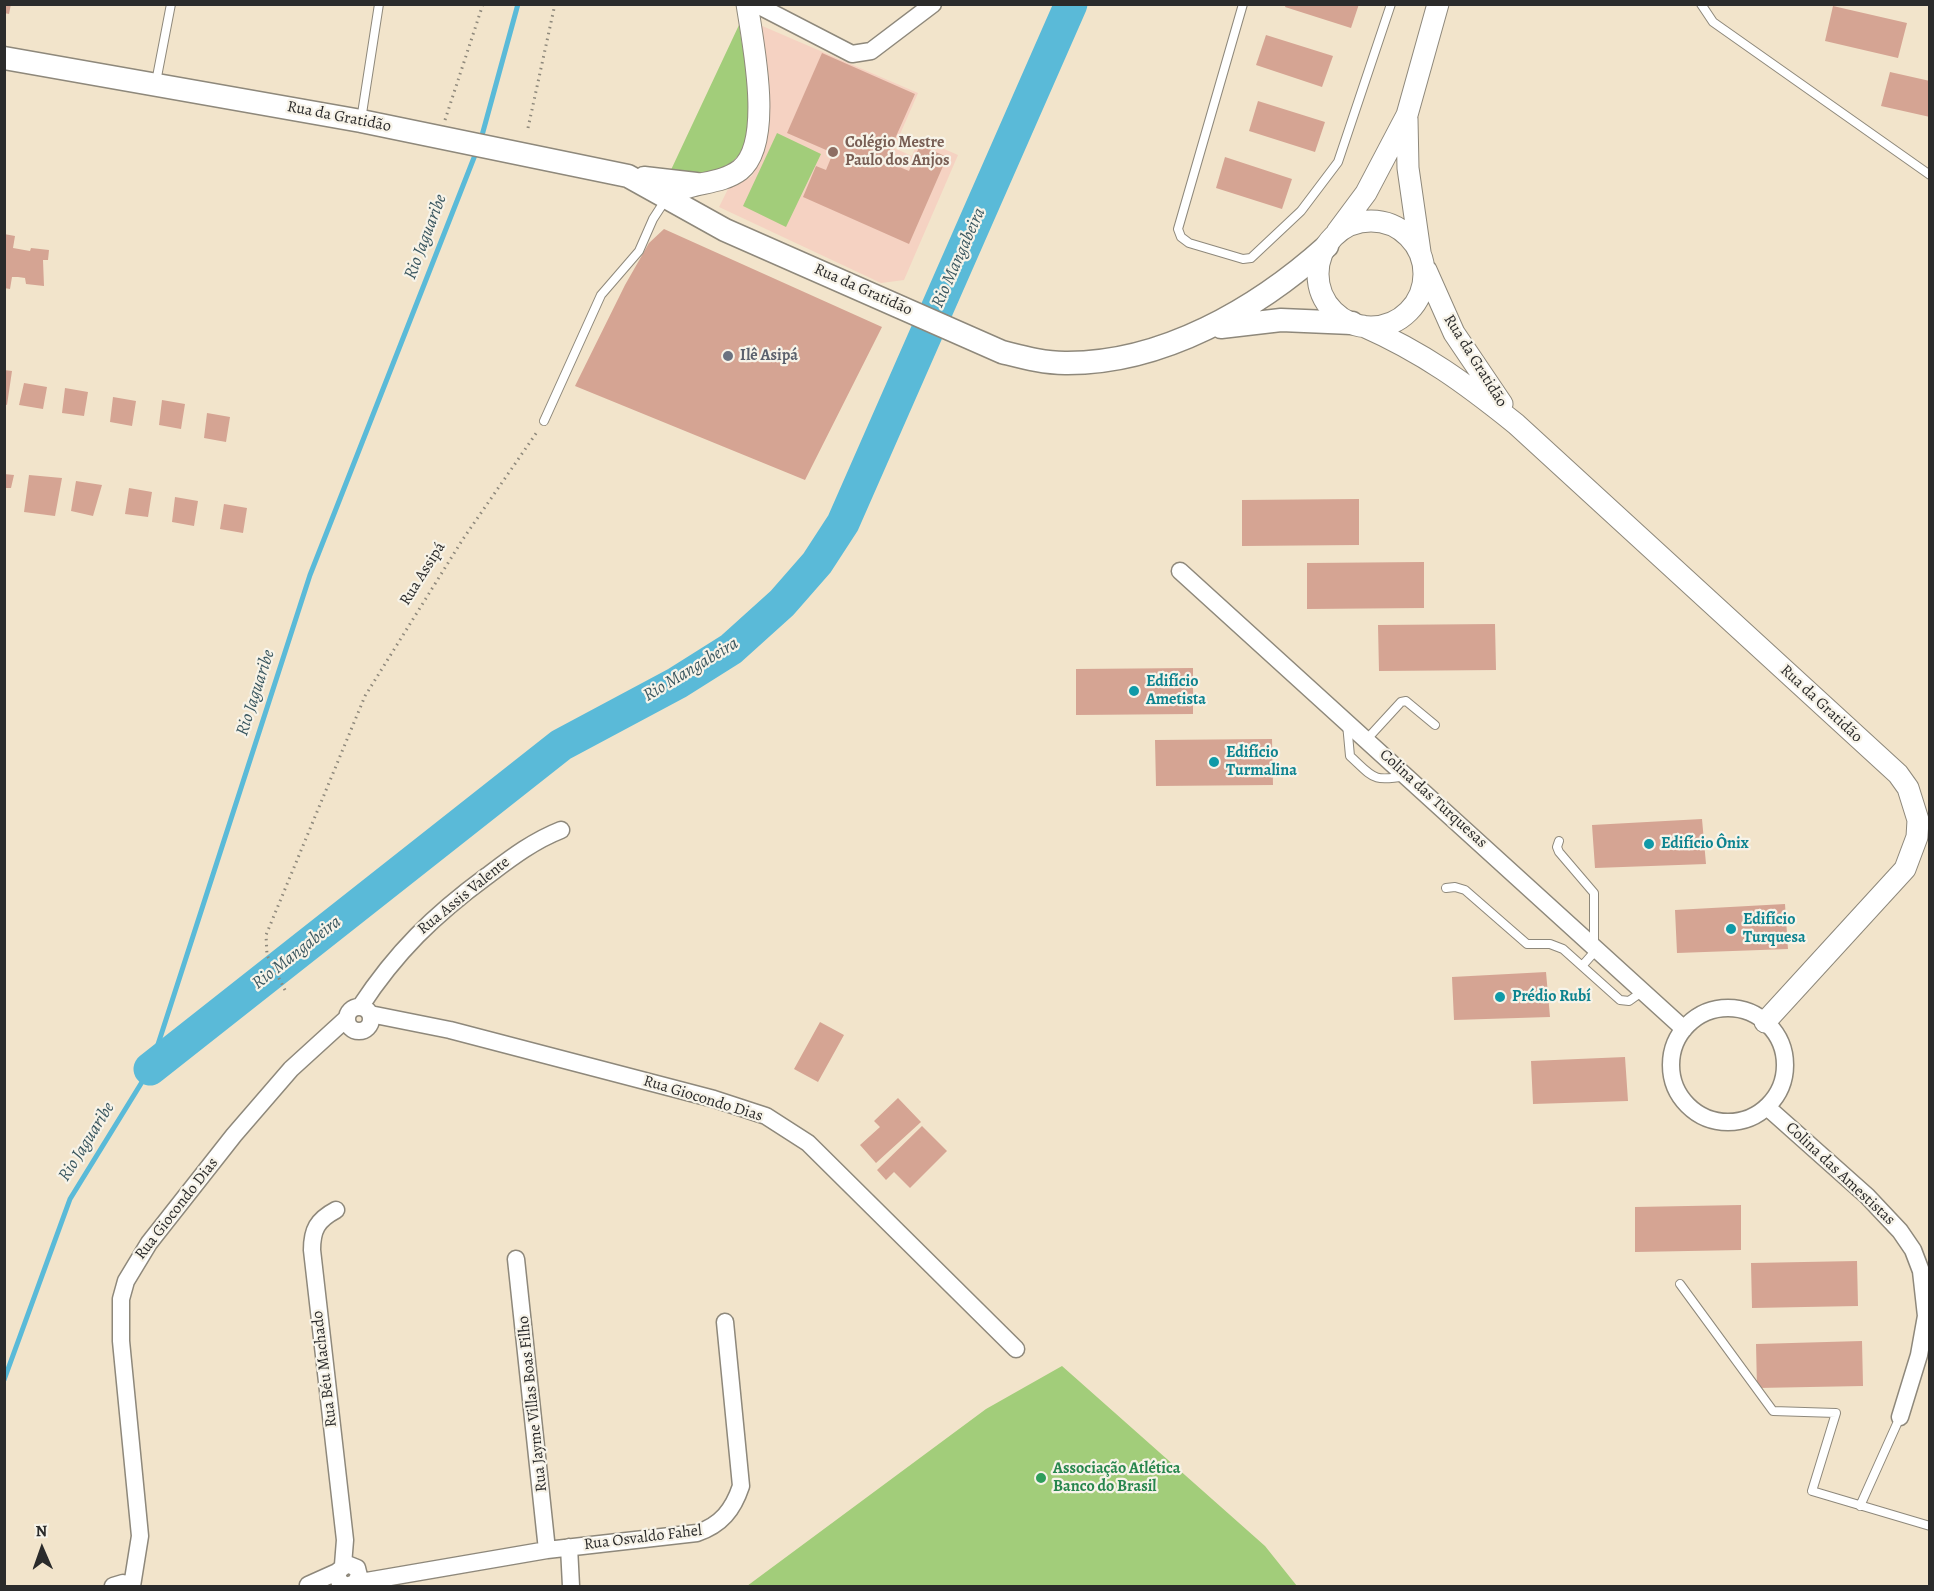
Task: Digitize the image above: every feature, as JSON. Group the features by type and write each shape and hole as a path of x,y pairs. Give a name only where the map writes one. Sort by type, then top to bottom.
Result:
{"main road":[{"name":"Rua da Gratidão","path":"4,58 361,120 628,176 668,196 725,230 1002,352 1063,363 1123,357 1205,329 1272,292 1329,242"},
{"path":"628,176 696,184"},
{"name":"Rua da Gratidão","path":"1205,329 1281,320 1357,325"}],"street":[{"path":"668,196 696,184 724,178 741,169 749,160 756,145 760,113 756,9 852,54 860,55 871,51 933,4"},
{"path":"1407,115 1408,168 1422,260 1423,285 1414,305 1392,323 1357,325 1338,315 1328,304 1321,290 1318,275 1320,260 1329,242 1366,193 1407,115 1438,4"},
{"path":"1329,242 1346,228 1364,222 1382,222 1399,229 1413,240 1422,260"},
{"name":"Rua da Gratidão","path":"1422,260 1454,333 1516,424"},
{"name":"Rua da Gratidão","path":"1357,325 1426,357 1456,376 1516,424 1898,774 1908,788 1915,804 1917,837 1905,869 1765,1022"},
{"name":"Colina das Turquesas","path":"1180,571 1347,720 1684,1029"},
{"name":"Rua Assis Valente","path":"363,1020 383,972 436,915 525,847 561,830"},
{"name":"Rua Giocondo Dias","path":"121,1586 136,1555 140,1536 121,1341 121,1299 126,1281 149,1243 234,1135 291,1069 354,1008 363,1020"},
{"path":"1723,1008 1738,1009 1765,1022 1777,1037 1784,1055 1779,1092 1767,1107 1751,1117 1732,1122 1713,1120 1696,1113 1673,1083 1670,1064 1674,1045 1684,1029 1695,1018 1723,1008"},
{"name":"Rua Giocondo Dias","path":"321,1041 363,1020 450,1030 714,1099 773,1120 808,1143 1016,1349"},
{"name":"Colina das Amestistas","path":"1767,1107 1867,1196 1900,1231 1913,1250 1922,1270 1926,1316 1918,1355 1900,1418"},
{"name":"Rua Béu Machado","path":"336,1210 322,1217 315,1227 312,1251 349,1573"},
{"name":"Rua Jayme Villas Boas Filho","path":"516,1259 547,1550"},
{"name":"Rua Osvaldo Fahel","path":"300,1586 349,1573 394,1576 547,1550 697,1533 713,1528 726,1516 736,1501 741,1486 724,1322"},
{"path":"569,1547 571,1587"}],"lane":[{"path":"156,83 171,4"},
{"path":"361,120 379,4"},
{"path":"1244,4 1178,229 1181,237 1190,243 1243,259 1258,253 1301,211 1338,162 1391,4"},
{"path":"1701,4 1713,22 1929,175"},
{"path":"544,421 601,295 639,251 653,219 668,196"},
{"path":"1367,739 1401,702 1406,701 1435,724"},
{"path":"1347,720 1350,756 1374,778 1381,780 1407,776"},
{"path":"1559,841 1557,847 1559,852 1594,893 1596,948 1582,966"},
{"path":"1446,888 1462,888 1527,944 1557,945 1620,1000 1629,1001 1642,992"},
{"path":"1680,1284 1773,1411 1836,1413 1812,1491 1929,1526"},
{"path":"1860,1506 1900,1418"}],"path":[{"path":"443,138 483,4"},
{"path":"528,128 555,4"},
{"name":"Rua Assipá","path":"285,990 269,960 265,946 266,935 365,696 463,539 544,421"}],"shaded area":[{"name":"Colégio Mestre Paulo dos Anjos","path":"760,25 918,93 894,148 912,156 919,138 958,155 904,280 881,283 719,207 728,189 752,176 765,149"}],"green space":[{"path":"739,25 750,106 749,130 742,150 728,165 705,173 670,172"},
{"path":"777,133 821,154 786,227 743,206"},
{"name":"Associação Atlética Banco do Brasil","path":"1062,1366 1265,1546 1297,1586 747,1586 986,1409"}],"building":[{"path":"4,4 11,4 9,14 4,13"},
{"path":"1286,4 1359,4 1351,28 1285,7"},
{"path":"1833,6 1907,23 1898,58 1825,41"},
{"path":"1266,35 1333,56 1322,87 1256,65"},
{"path":"822,53 915,94 885,161 909,171 920,145 947,157 909,244 803,197 816,166 826,170 833,153 787,133"},
{"path":"1890,72 1930,81 1930,117 1881,106"},
{"path":"1258,101 1325,122 1315,152 1249,131"},
{"path":"1225,157 1292,179 1282,209 1216,188"},
{"name":"Ilê Asipá","path":"664,229 882,327 805,480 575,386 625,285 649,243"},
{"path":"4,234 15,236 13,248 30,251 31,248 49,250 48,260 43,260 44,286 26,284 25,278 12,277 10,289 4,288"},
{"path":"4,370 12,371 7,405 4,404"},
{"path":"24,383 47,387 43,409 19,405"},
{"path":"65,388 88,392 84,416 62,413"},
{"path":"113,397 136,401 132,426 110,422"},
{"path":"162,400 185,404 181,429 159,425"},
{"path":"207,413 230,417 226,442 204,438"},
{"path":"4,474 14,475 11,488 4,488"},
{"path":"29,475 62,478 55,516 24,512"},
{"path":"76,481 102,485 93,516 71,511"},
{"path":"129,488 152,492 148,517 125,514"},
{"path":"175,497 198,501 194,526 172,522"},
{"path":"1359,499 1359,545 1242,546 1242,500"},
{"path":"224,504 247,508 243,533 220,529"},
{"path":"1424,562 1424,608 1307,609 1307,563"},
{"path":"1495,624 1496,670 1379,671 1378,625"},
{"name":"Edifício Ametista","path":"1193,668 1193,714 1076,715 1076,669"},
{"name":"Edifício Turmalina","path":"1272,739 1273,785 1156,786 1155,740"},
{"name":"Edifício Ônix","path":"1702,819 1706,864 1595,868 1592,825"},
{"name":"Edifício Turquesa","path":"1785,904 1788,949 1677,953 1675,910"},
{"name":"Prédio Rubí","path":"1546,972 1550,1017 1454,1020 1452,977"},
{"path":"820,1022 844,1035 818,1082 794,1069"},
{"path":"1625,1057 1628,1101 1533,1104 1531,1061"},
{"path":"898,1098 921,1122 876,1163 860,1145 880,1127 874,1121"},
{"path":"922,1126 947,1151 910,1188 894,1172 886,1180 877,1170"},
{"path":"1741,1205 1741,1250 1635,1252 1635,1207"},
{"path":"1857,1261 1858,1306 1752,1308 1751,1263"},
{"path":"1862,1341 1863,1386 1757,1388 1756,1344"}],"waterway":[{"name":"Rio Jaguaribe","path":"481,139 518,4"},
{"name":"Rio Mangabeira","path":"150,1069 561,745 677,683 731,649 782,603 817,563 843,523 1071,4"},
{"name":"Rio Jaguaribe","path":"4,1380 70,1199 150,1069 310,575 477,150"}],"place":[{"name":"Colégio Mestre Paulo dos Anjos","path":"833,152"},
{"name":"Ilê Asipá","path":"728,356"},
{"name":"Edifício Ametista","path":"1134,691"},
{"name":"Edifício Turmalina","path":"1214,762"},
{"name":"Edifício Ônix","path":"1649,844"},
{"name":"Edifício Turquesa","path":"1731,929"},
{"name":"Prédio Rubí","path":"1500,997"},
{"name":"Associação Atlética Banco do Brasil","path":"1041,1478"}]}
